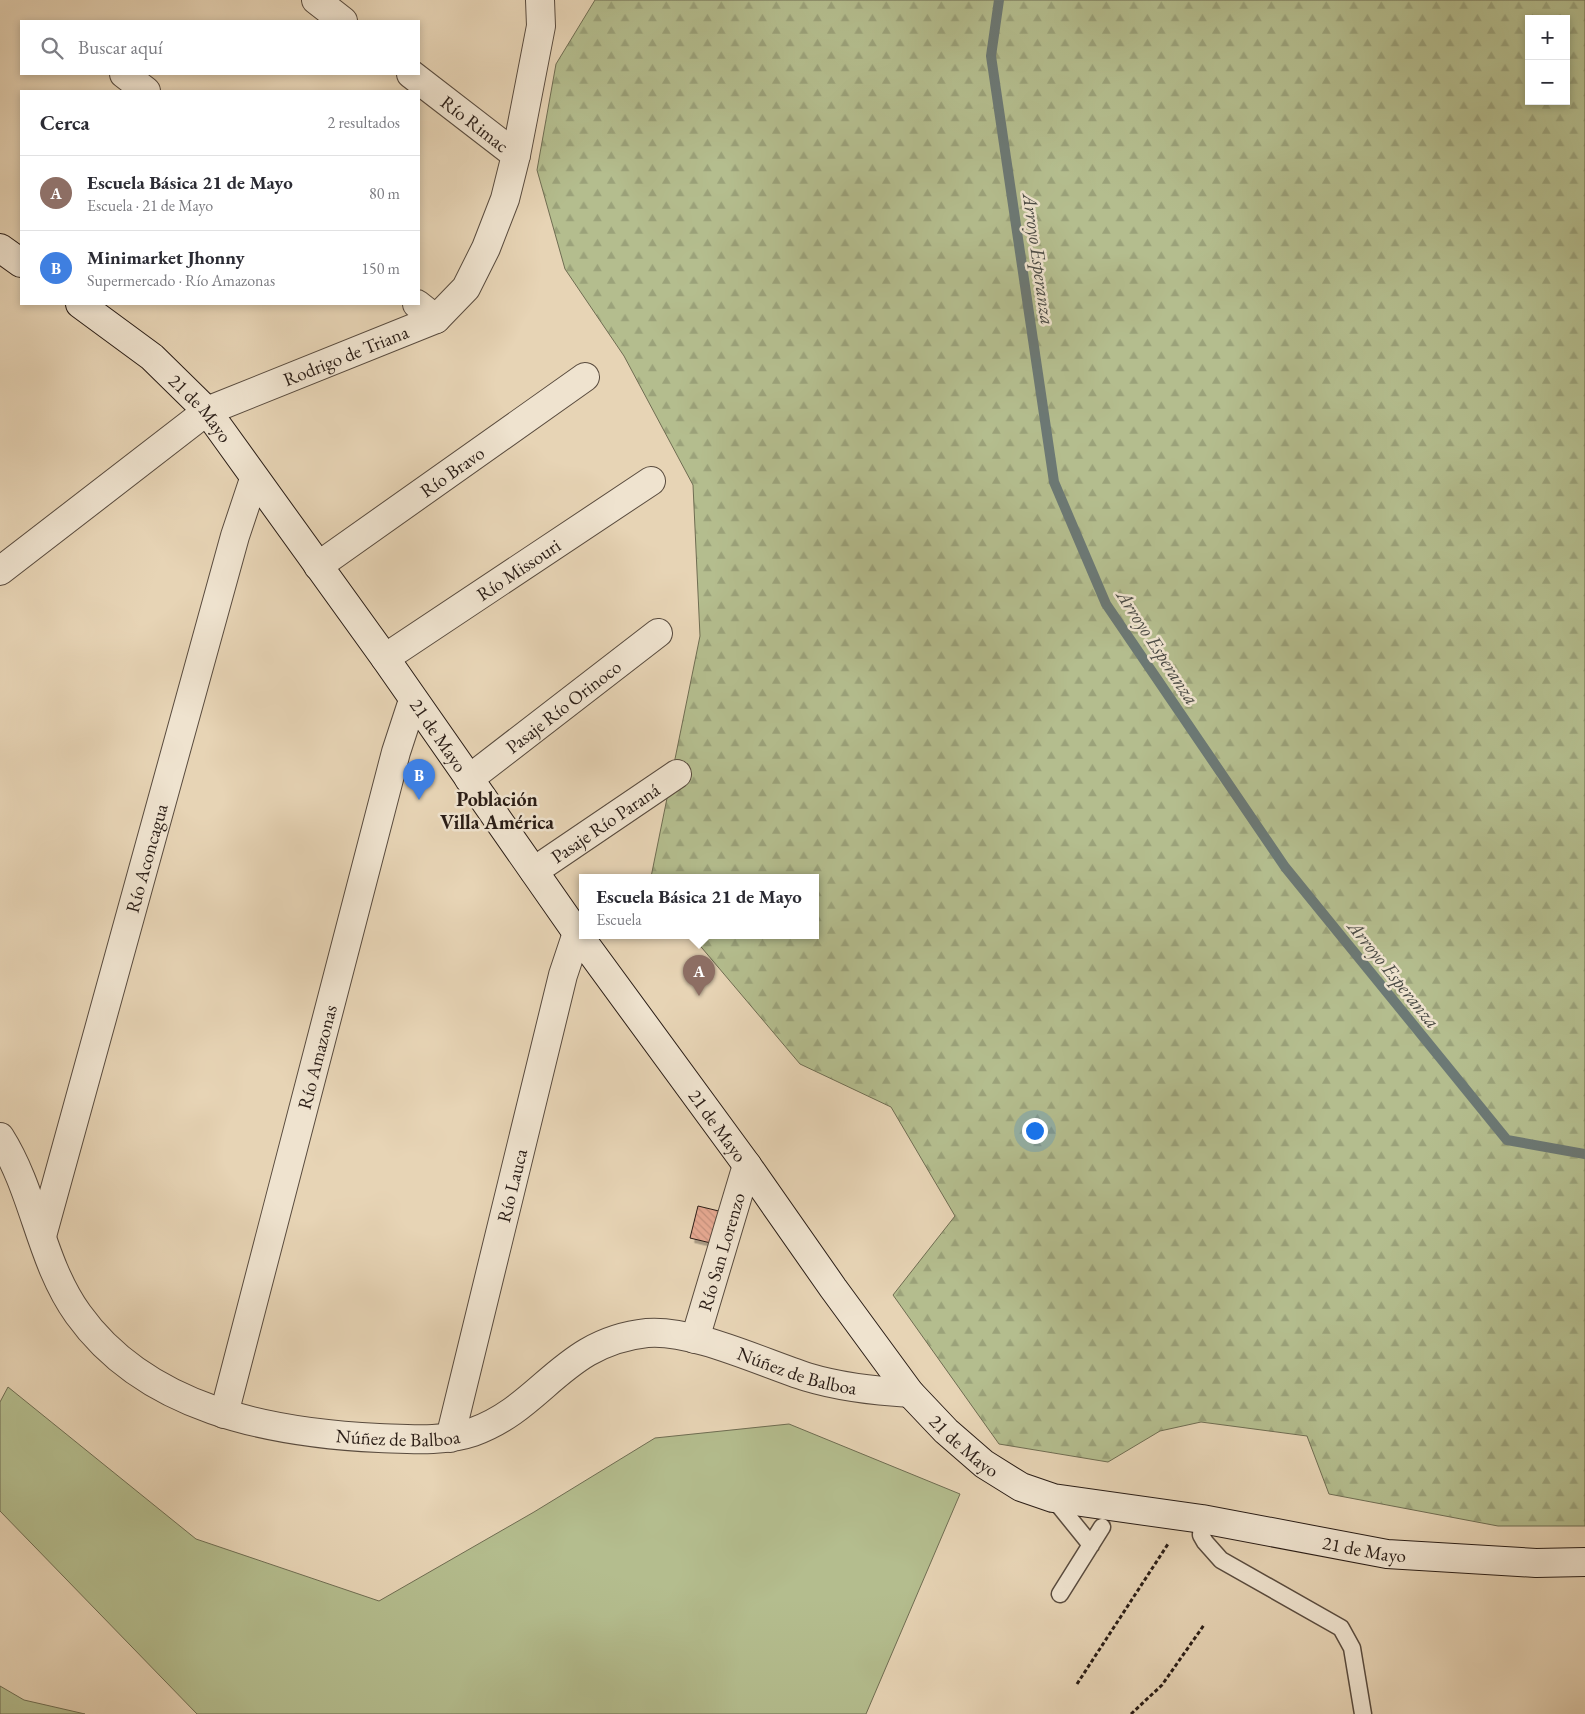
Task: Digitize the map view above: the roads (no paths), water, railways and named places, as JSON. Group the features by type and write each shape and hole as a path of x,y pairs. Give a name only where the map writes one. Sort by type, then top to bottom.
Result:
{"street":[{"path":"316,0 342,20"},
{"name":"Rodrigo de Triana","path":"0,571 207,411 427,312 466,288 486,248 505,199 516,155 541,26 540,0"},
{"path":"125,75 145,90"},
{"name":"Río Rimac","path":"412,75 516,155"},
{"path":"0,248 20,262"},
{"name":"21 de Mayo","path":"81,305 152,357 207,411 254,479 385,658 579,936"},
{"name":"Río Bravo","path":"318,566 585,377"},
{"name":"Río Aconcagua","path":"42,1236 235,536 254,479"},
{"name":"Río Missouri","path":"385,658 651,481"},
{"name":"Pasaje Río Orinoco","path":"468,779 658,633"},
{"name":"Río Amazonas","path":"224,1414 396,752 413,700"},
{"name":"Pasaje Río Paraná","path":"534,871 677,774"},
{"name":"Río Lauca","path":"450,1438 563,976 577,933"},
{"name":"21 de Mayo","path":"581,939 747,1165 833,1288 910,1393 946,1432 984,1464 1021,1487 1053,1498 1194,1518 1387,1554 1536,1562 1585,1562"},
{"name":"Núñez de Balboa","path":"0,1137 21,1181 64,1292 100,1342 127,1366 163,1390 224,1414 270,1426 347,1436 450,1438 490,1426 523,1404 573,1360 596,1346 619,1337 652,1333 696,1339 808,1377 874,1391 910,1393"},
{"name":"Río San Lorenzo","path":"696,1339 747,1165"}],"lane":[{"path":"1053,1498 1091,1544"},
{"path":"1194,1518 1205,1542 1221,1560 1341,1628 1352,1648 1363,1714"},
{"path":"1060,1594 1102,1527"}],"waterway":[{"name":"Arroyo Esperanza","path":"999,0 991,56 1054,482 1106,604 1285,867 1507,1140 1585,1154"}],"place":[{"name":"Minimarket Jhonny","path":"419,800"},
{"name":"Escuela Básica 21 de Mayo","path":"699,996"}],"district":[{"name":"Población Villa América","path":"497,810"}]}
